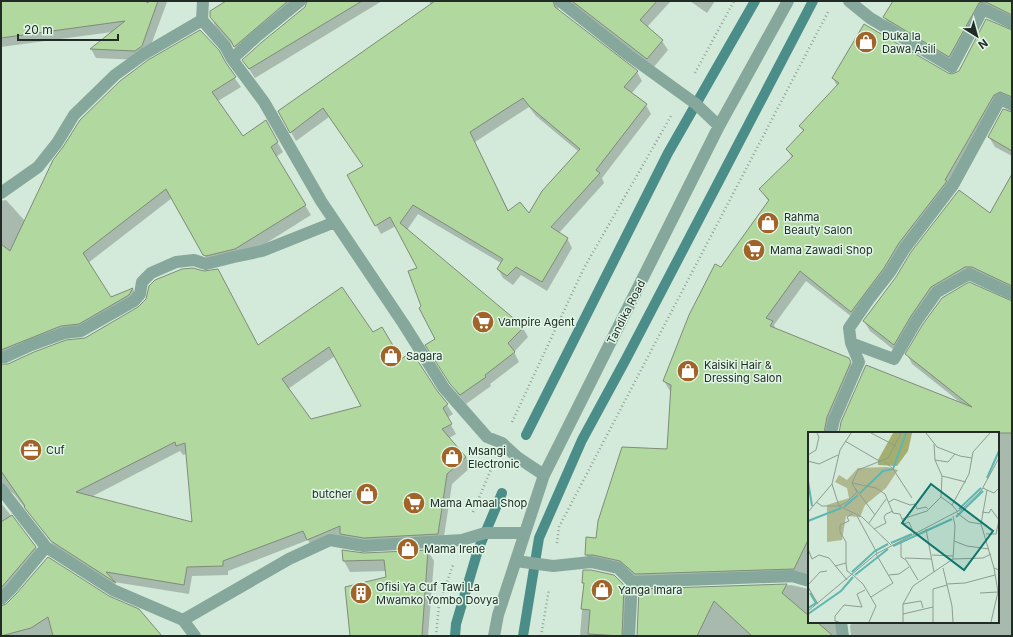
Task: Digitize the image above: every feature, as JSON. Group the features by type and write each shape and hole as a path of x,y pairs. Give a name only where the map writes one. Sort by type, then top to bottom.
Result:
{"street":[{"path":"203,1 202,20 225,46 232,59 264,102 335,222 403,323 444,388 487,437 502,443 517,457 544,475"},
{"path":"232,59 257,36 300,1"},
{"path":"560,1 627,54 696,104 719,126"},
{"name":"Tandika Road","path":"494,636 498,615 544,475 719,126 788,1"},
{"path":"849,1 870,18 952,67 983,9 1012,23"},
{"path":"1,193 38,167 57,143 74,115 116,75 144,54 202,20"},
{"path":"831,432 834,420 859,362 851,343 849,328 890,272 905,248 953,185 1000,99 1012,104"},
{"path":"1,357 5,357 31,345 64,333 81,331 134,301 140,294 142,282 151,273 176,262 194,260 206,264 262,252 335,222"},
{"path":"851,343 894,359 917,320 937,292 969,274 1012,294"},
{"path":"1,489 46,547 113,590 183,620 195,636"},
{"path":"183,620 289,559 330,540 364,546 462,540 485,534 525,533"},
{"path":"1,599 11,590 46,547"},
{"path":"516,562 553,566 591,562 618,568 632,582 630,636"},
{"path":"632,582 792,576 808,581"},
{"path":"841,623 843,636"}],"path":[{"path":"436,636 439,604 462,540 502,443 584,268 683,95 734,1"},
{"path":"541,636 560,527 830,8"}],"building":[{"path":"1,1 147,1 147,3 150,1 158,1 142,46 135,51 90,49 125,21 1,38"},
{"path":"226,1 288,1 234,47 231,41 210,17 210,11"},
{"path":"307,1 362,1 249,69 242,60 305,7"},
{"path":"435,1 553,1 555,7 638,71 624,87 647,104 596,170 600,173 551,227 568,238 542,282 516,267 507,276 497,269 503,259 413,205 400,223 524,327 508,343 515,352 485,375 486,377 460,395 450,384 425,345 435,339 419,308 421,306 408,271 417,268 390,217 375,226 347,175 363,166 323,108 290,133 278,111","holes":["523,98 530,107 580,149 542,191 529,213 520,202 508,211 470,132"]},
{"path":"572,1 657,1 640,20 663,40 647,59"},
{"path":"893,1 1012,1 1012,15 986,2 979,3 949,57 883,17"},
{"path":"986,19 1012,30 1012,97 1000,92 994,95 945,180 947,181 899,243 884,268 851,312 800,271 766,318 773,321 770,326 849,358 851,362 827,417 824,432 808,432 808,540 794,569 635,574 620,561 593,555 585,555 586,537 596,538 598,521 622,447 667,449 671,385 663,381 689,315 715,264 721,267 769,200 759,189 793,156 786,149 804,130 799,126 839,83 832,78 864,24 948,73 952,74 959,71"},
{"path":"200,30 219,50 236,77 212,92 243,136 266,120 278,142 271,147 306,205 235,249 206,256 203,255 166,189 83,253 111,297 133,288 129,295 79,324 61,326 1,350 1,244 10,251 53,160 80,120 120,81 148,60"},
{"path":"1003,109 1012,112 1012,151 988,137"},
{"path":"1012,174 1012,286 972,267 965,267 931,287 911,316 894,345 863,321 896,277 911,252 959,190 990,213"},
{"path":"193,268 204,271 218,269 258,345 342,287 373,332 382,327 401,359 412,352 438,392 448,404 443,408 452,424 442,429 466,457 447,474 438,534 364,538 340,534 340,526 307,540 303,531 223,561 223,566 187,567 184,585 106,572 116,583 51,541 24,507 25,506 1,471 1,364 8,364 66,340 85,338 138,307 146,299 149,286 155,280 182,269","holes":["329,347 361,406 311,419 282,379","175,442 176,446 185,443 192,522 76,492"]},
{"path":"969,282 1012,301 1012,433 839,432 841,422 866,365 972,407 905,354 923,324 942,298"},
{"path":"12,515 36,547 1,588 1,522"},
{"path":"342,550 364,553 428,550 422,636 350,636 345,587 386,577 384,560 343,561"},
{"path":"48,557 109,596 139,609 162,636 53,636 48,617 31,628 1,636 1,606 6,604 16,594"},
{"path":"583,570 591,570 614,575 624,585 622,636 588,634 590,610 581,609 584,583 582,583"},
{"path":"787,584 782,593 808,615 808,623 818,623 833,636 752,636 714,601 697,636 637,636 639,589"}],"waterway":[{"path":"526,435 668,153 755,1"},
{"path":"523,636 539,538 582,440 626,359 813,1"},
{"path":"455,636 456,624 478,550 502,493"}],"place":[{"name":"Duka la Dawa Asili","path":"866,42"},
{"name":"Rahma Beauty Salon","path":"768,223"},
{"name":"Mama Zawadi Shop","path":"754,250"},
{"name":"Vampire Agent","path":"483,322"},
{"name":"Sagara","path":"391,356"},
{"name":"Kaisiki Hair & Dressing Salon","path":"688,371"},
{"name":"Cuf","path":"31,450"},
{"name":"Msangi Electronic","path":"452,457"},
{"name":"butcher","path":"367,494"},
{"name":"Mama Amaal Shop","path":"414,503"},
{"name":"Mama Irene","path":"408,549"},
{"name":"Yanga Imara","path":"602,590"},
{"name":"Ofisi Ya Cuf Tawi La Mwamko Yombo Dovya","path":"361,593"}]}
